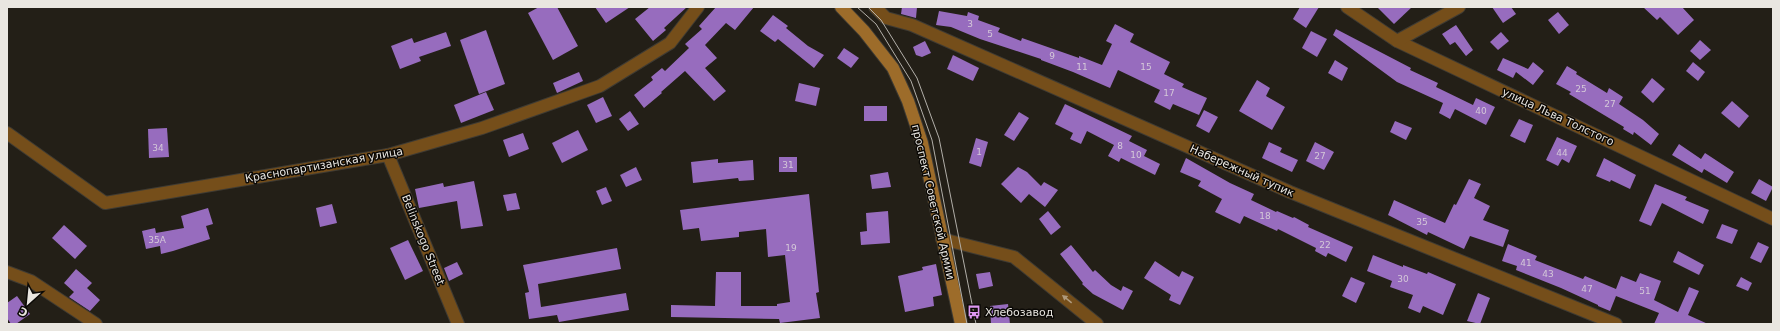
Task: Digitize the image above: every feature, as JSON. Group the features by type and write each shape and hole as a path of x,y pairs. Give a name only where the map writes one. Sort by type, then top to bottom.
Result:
{"main road":[{"name":"проспект Советской Армии","path":"841,7 864,30 893,68 908,101 922,143 961,324"}],"street":[{"name":"Краснопартизанская улица","path":"7,132 105,203 388,155 482,128 600,86 670,43 698,7"},
{"name":"Набережный тупик","path":"875,7 886,18 912,25 1290,192 1616,324"},
{"name":"улица Льва Толстого","path":"1347,7 1397,41 1773,219"},
{"path":"1397,41 1459,7"},
{"name":"Belinskogo Street","path":"388,155 458,324"},
{"path":"942,239 1014,257 1097,324"},
{"path":"7,272 31,281 96,324"}],"building":[{"path":"539,7 557,7 578,46 553,60 528,13"},
{"path":"595,7 630,7 606,23"},
{"path":"650,7 687,7 664,28 666,30 653,41 635,19"},
{"path":"716,7 754,7 735,30 726,23 705,45 717,58 705,68 726,91 714,101 685,71 644,108 634,95 653,80 651,77 662,68 665,71 689,48 685,44 702,29 699,26"},
{"path":"902,7 917,7 916,18 901,14"},
{"path":"1300,7 1319,7 1306,28 1293,19"},
{"path":"1377,7 1412,7 1394,24"},
{"path":"1492,7 1511,7 1516,14 1503,23"},
{"path":"1643,7 1682,7 1694,20 1678,35 1660,17 1657,20"},
{"path":"939,11 967,16 968,12 979,16 978,20 1000,28 998,32 1021,41 1022,38 1079,58 1079,56 1102,65 1112,44 1106,41 1115,24 1134,34 1130,42 1170,62 1164,74 1184,84 1182,87 1207,98 1199,115 1173,104 1170,110 1154,102 1160,90 1118,70 1110,88 1041,59 980,39 951,27 936,25"},
{"path":"1558,12 1569,25 1559,34 1548,20"},
{"path":"773,15 788,26 786,28 808,46 824,55 814,68 778,39 775,42 760,31"},
{"path":"1456,25 1473,50 1466,56 1455,42 1450,45 1442,34"},
{"path":"1336,29 1411,68 1410,70 1438,83 1436,87 1473,105 1476,98 1495,107 1486,125 1455,109 1450,119 1439,113 1443,103 1397,82 1333,35"},
{"path":"486,30 505,84 479,94 460,40"},
{"path":"1311,31 1327,39 1317,57 1302,48"},
{"path":"446,32 451,46 419,57 421,61 400,69 391,46 412,38 414,43"},
{"path":"1501,32 1509,41 1498,50 1490,42"},
{"path":"1700,40 1711,50 1700,60 1690,51"},
{"path":"925,41 931,53 922,57 916,55 913,47"},
{"path":"844,48 859,58 851,68 837,58"},
{"path":"953,55 979,68 973,81 947,69"},
{"path":"1503,58 1528,69 1533,62 1544,71 1533,85 1516,72 1513,78 1497,70"},
{"path":"1335,60 1348,68 1342,81 1328,73"},
{"path":"1693,62 1705,72 1698,81 1686,71"},
{"path":"1567,66 1577,72 1576,74 1607,93 1609,88 1623,97 1619,104 1643,120 1659,134 1651,145 1634,132 1633,135 1623,129 1624,127 1569,94 1571,92 1556,84"},
{"path":"579,72 583,81 557,93 553,83"},
{"path":"1652,78 1665,89 1653,103 1641,92"},
{"path":"1257,80 1270,88 1266,96 1285,107 1272,130 1239,111"},
{"path":"799,83 820,88 816,106 795,101"},
{"path":"486,92 494,110 461,123 454,105"},
{"path":"603,97 612,116 596,123 587,105"},
{"path":"1732,101 1749,116 1739,128 1721,113"},
{"path":"1065,104 1132,136 1129,141 1147,150 1144,156 1160,164 1155,175 1121,158 1119,162 1108,156 1114,145 1087,131 1081,144 1070,139 1073,133 1055,124"},
{"path":"864,106 887,106 887,121 864,121"},
{"path":"1204,110 1218,117 1209,133 1196,126"},
{"path":"630,111 639,124 628,131 619,119"},
{"path":"1019,112 1029,118 1014,141 1004,135"},
{"path":"1519,119 1533,125 1525,143 1510,136"},
{"path":"1395,121 1412,128 1406,140 1390,132"},
{"path":"167,128 169,157 149,158 148,129"},
{"path":"578,130 588,150 562,163 552,143"},
{"path":"523,133 529,149 509,157 503,140"},
{"path":"1557,137 1577,146 1569,163 1562,159 1558,166 1546,160"},
{"path":"976,138 988,142 981,167 969,163"},
{"path":"1269,142 1282,148 1280,152 1298,160 1292,172 1262,158"},
{"path":"1315,142 1334,152 1324,170 1306,161"},
{"path":"1679,144 1701,159 1705,153 1734,172 1727,183 1704,169 1702,173 1672,155"},
{"path":"779,157 797,157 797,172 779,172"},
{"path":"1186,158 1230,183 1254,194 1251,200 1276,212 1277,211 1293,218 1294,217 1309,225 1308,227 1353,247 1346,262 1328,253 1326,257 1315,251 1316,248 1278,229 1277,231 1244,216 1240,224 1215,212 1222,199 1198,186 1201,181 1180,172"},
{"path":"1604,158 1636,175 1630,189 1611,180 1610,182 1596,176"},
{"path":"718,159 718,163 753,160 754,180 739,181 738,178 693,183 691,162"},
{"path":"636,167 642,180 626,187 620,175"},
{"path":"1018,167 1027,172 1041,186 1044,182 1058,190 1045,207 1029,194 1021,203 1001,184"},
{"path":"888,172 891,187 872,189 870,175"},
{"path":"1469,179 1481,184 1474,198 1490,206 1483,220 1509,230 1503,247 1470,236 1464,249 1428,232 1427,235 1388,215 1394,200 1445,223"},
{"path":"1759,179 1773,187 1766,201 1751,193"},
{"path":"474,181 483,226 461,229 457,201 419,208 415,189 443,183 444,187"},
{"path":"1655,184 1687,197 1685,200 1709,210 1703,224 1662,203 1651,226 1639,221"},
{"path":"606,187 612,201 602,205 596,191"},
{"path":"516,193 520,209 507,211 503,195"},
{"path":"809,194 819,292 816,293 820,318 780,323 779,319 671,317 671,305 715,306 716,272 741,272 741,306 777,306 777,304 790,302 785,255 768,257 766,229 739,232 739,237 701,241 699,228 683,230 680,210"},
{"path":"332,204 337,223 320,227 316,208"},
{"path":"208,208 213,224 206,226 210,239 161,254 160,246 146,249 142,231 155,228 156,233 184,228 181,216"},
{"path":"888,211 890,243 861,245 860,232 867,231 866,213"},
{"path":"1048,211 1061,227 1051,235 1039,219"},
{"path":"1722,224 1738,230 1732,244 1716,238"},
{"path":"64,225 87,246 75,259 52,238"},
{"path":"408,240 423,271 405,280 390,248"},
{"path":"1758,242 1769,247 1761,263 1750,258"},
{"path":"1508,244 1537,256 1535,260 1583,279 1585,276 1616,289 1621,276 1636,282 1640,273 1661,281 1654,300 1678,312 1689,287 1699,291 1688,315 1708,324 1654,324 1659,313 1616,296 1610,311 1561,288 1516,270 1517,266 1502,261"},
{"path":"1071,245 1093,272 1095,270 1111,285 1121,291 1123,286 1133,291 1123,310 1093,294 1082,284 1083,283 1060,254"},
{"path":"617,248 621,269 538,284 541,307 626,293 629,310 559,322 557,315 529,319 525,293 529,292 523,265"},
{"path":"1678,251 1704,265 1699,275 1673,262"},
{"path":"1373,255 1403,267 1403,265 1427,274 1428,272 1456,284 1443,315 1423,306 1420,313 1408,308 1413,295 1390,287 1392,281 1367,271"},
{"path":"1155,261 1179,277 1182,271 1194,277 1180,305 1169,300 1171,295 1144,278"},
{"path":"457,262 463,274 449,281 444,268"},
{"path":"936,264 942,295 933,297 934,306 905,312 898,276 923,270 922,267"},
{"path":"76,269 92,283 87,288 100,300 90,311 69,297 74,292 64,283"},
{"path":"990,272 993,286 979,289 976,274"},
{"path":"1351,277 1365,283 1356,303 1342,296"},
{"path":"1741,277 1752,283 1748,291 1736,286"},
{"path":"1478,293 1490,298 1480,324 1467,321"},
{"path":"17,296 30,314 16,324 11,324 7,318 7,303"},
{"path":"1008,304 1010,324 991,324 990,306"}],"tram line":[{"path":"857,7 876,24 911,81 932,140 967,324"},
{"path":"868,7 881,20 917,78 939,138 976,324"}],"place":[{"name":"Хлебозавод","path":"974,312"}]}
